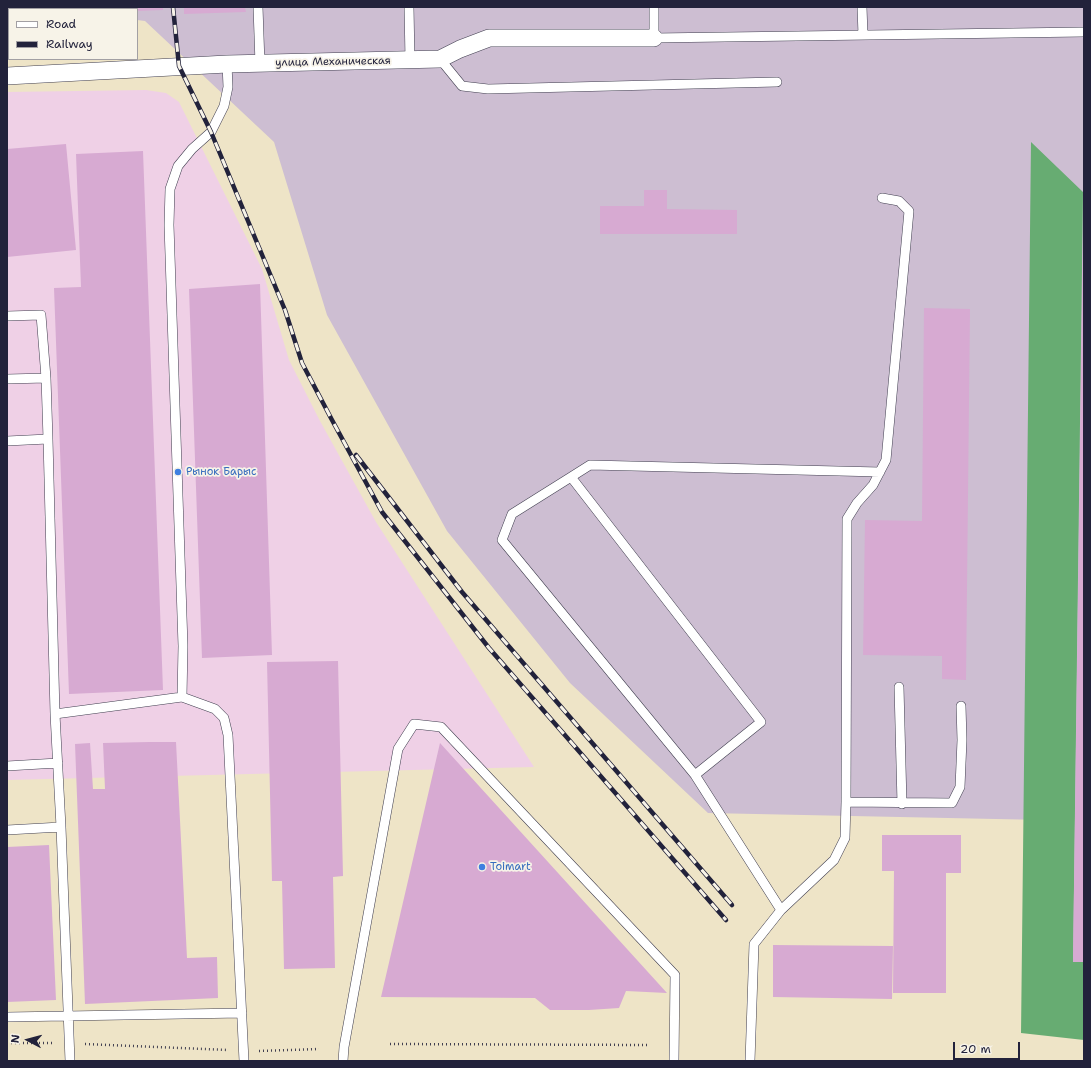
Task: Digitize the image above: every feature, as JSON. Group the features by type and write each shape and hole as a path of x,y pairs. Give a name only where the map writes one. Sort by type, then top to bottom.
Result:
{"street":[{"name":"улица Механическая","path":"7,76 227,64 440,59 460,49 489,38 654,38"}],"lane":[{"path":"258,7 260,64"},
{"path":"409,7 410,60"},
{"path":"654,7 654,38 1084,32"},
{"path":"862,7 863,35"},
{"path":"440,59 462,86 488,89 777,82"},
{"path":"182,697 184,646 169,225 170,189 178,166 192,149 210,132 224,106 228,87 227,64"},
{"path":"750,1061 754,944 782,910 834,860 845,838 847,519 857,503 873,485 886,460 909,211 899,201 882,198"},
{"path":"7,316 41,315 46,378 54,714 61,827 70,1061"},
{"path":"7,380 46,378"},
{"path":"7,441 48,438"},
{"path":"782,910 695,775 502,540 512,514 590,465 880,472"},
{"path":"571,477 761,722 695,775"},
{"path":"899,687 902,804"},
{"path":"54,714 182,697 215,709 224,718 228,735 244,1061"},
{"path":"846,802 902,804 952,803 960,788 962,740 961,706"},
{"path":"343,1061 398,749 414,724 441,727 675,976 674,1061"},
{"path":"7,766 58,763"},
{"path":"7,830 61,827"},
{"path":"7,1017 242,1013"}],"path":[{"path":"7,1043 69,1043 244,1051 319,1049"},
{"path":"390,1044 648,1045"}],"shaded area":[{"path":"7,7 1084,7 1084,1007 1041,1008 1044,820 708,813 570,683 447,531 327,315 274,142 145,21 138,20 138,8 8,8 7,19"},
{"name":"Рынок Барыс","path":"146,90 166,93 179,102 262,269 289,360 320,421 376,522 534,767 7,780 7,92"}],"green space":[{"path":"1031,142 1083,192 1073,962 1084,962 1084,1040 1021,1033"}],"building":[{"path":"163,7 163,10 138,11 138,8 88,8"},
{"path":"184,7 245,7 246,12 184,14"},
{"path":"66,144 76,250 7,257 7,149"},
{"path":"143,151 163,690 69,694 54,288 81,287 76,154"},
{"path":"644,190 667,190 667,209 737,210 737,234 600,234 600,206 644,206"},
{"path":"1083,233 1084,962 1073,962"},
{"path":"260,284 272,655 202,658 189,289"},
{"path":"924,308 970,309 966,680 942,679 942,656 863,655 865,520 922,521"},
{"path":"338,661 343,876 333,877 335,968 284,969 282,881 272,881 267,662"},
{"path":"176,742 187,958 217,957 218,998 85,1004 75,744 90,743 93,789 105,789 103,743"},
{"name":"Toimart","path":"440,743 667,993 626,991 619,1008 589,1010 550,1010 535,998 381,997"},
{"path":"882,835 961,835 961,873 946,873 946,993 893,993 894,871 882,871"},
{"path":"49,845 56,1000 7,1002 7,847"},
{"path":"773,945 893,946 892,999 773,997"}],"railway":[{"path":"173,7 179,66 211,132 285,310 302,363 382,512 489,648 726,920"},
{"path":"356,455 462,592 732,905"}],"place":[{"name":"Рынок Барыс","path":"178,472"},
{"name":"Toimart","path":"482,867"}]}
